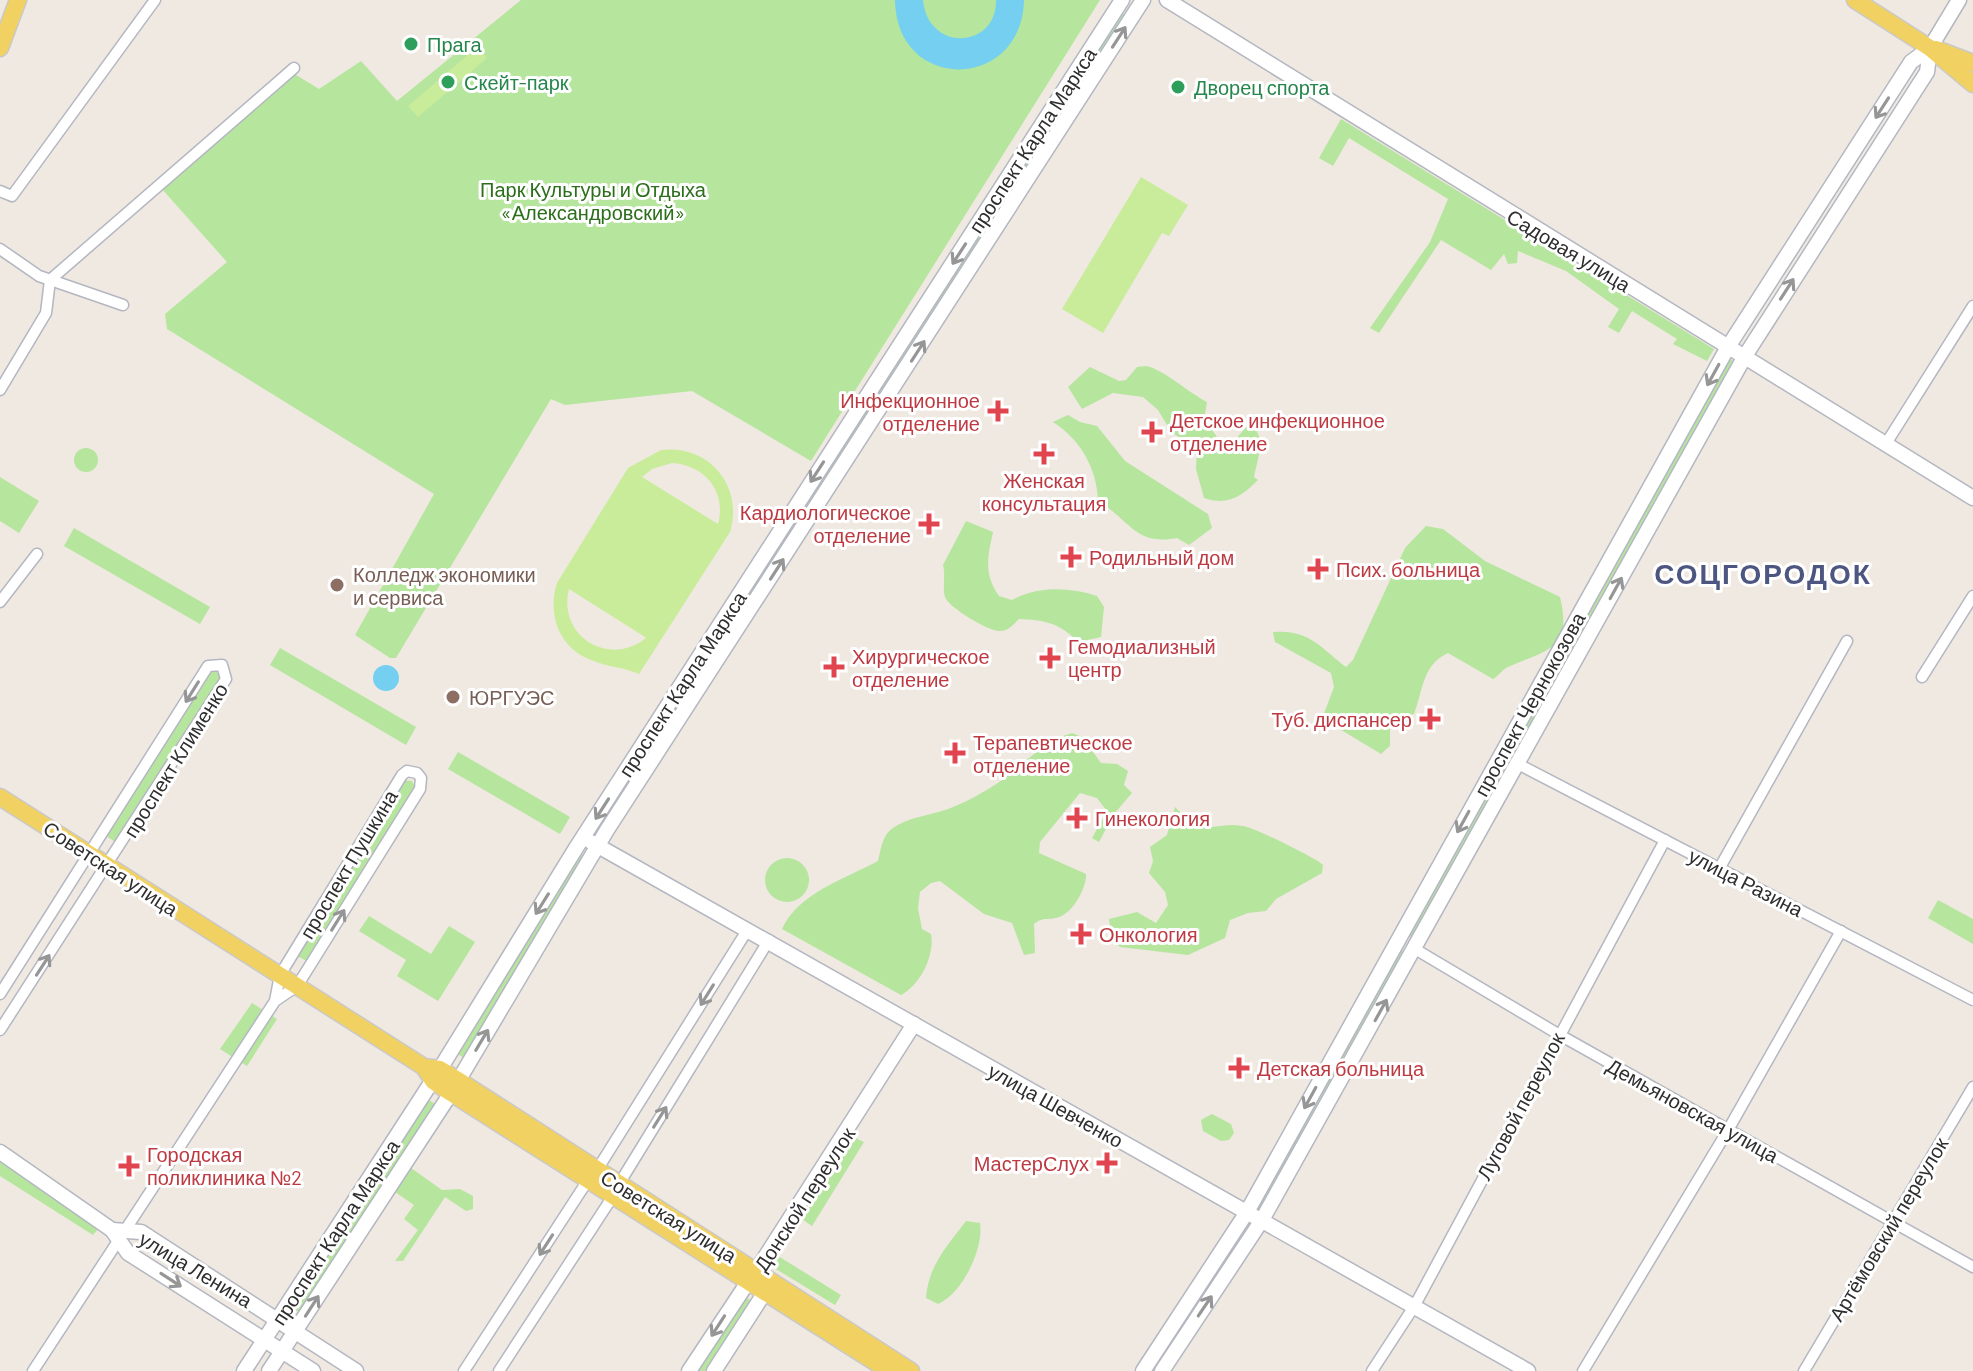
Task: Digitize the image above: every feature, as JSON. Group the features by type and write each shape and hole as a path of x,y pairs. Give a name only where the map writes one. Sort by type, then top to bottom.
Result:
{"main road":[{"path":"0,48 18,0"},
{"path":"1855,0 1930,48 1957,74 1973,84"},
{"path":"1930,48 1973,63"},
{"name":"Советская улица","path":"0,797 753,1277 911,1371"},
{"name":"Советская улица","path":"753,1277 765,1292 889,1371"}],"street":[{"path":"0,191 12,196 155,0"},
{"name":"проспект Карла Маркса","path":"244,1371 432,1072 1122,0"},
{"name":"проспект Карла Маркса","path":"269,1371 455,1086 597,846 1143,0"},
{"name":"Садовая улица","path":"1167,0 1887,442 1973,498"},
{"name":"проспект Чернокозова","path":"1143,1371 1247,1212 1728,347 1911,62 1930,48 1959,0"},
{"name":"проспект Чернокозова","path":"1162,1371 1262,1220 1745,356 1927,72 1930,48"},
{"path":"0,390 46,313 50,280 161,180 294,68"},
{"path":"0,249 50,280 123,305"},
{"path":"1887,442 1973,306"},
{"path":"0,602 37,554"},
{"path":"1922,677 1973,596"},
{"path":"1719,869 1847,641"},
{"name":"проспект Клименко","path":"0,994 208,666 222,665 226,679 0,1030"},
{"name":"улица Разина","path":"1518,764 1973,1000"},
{"name":"проспект Пушкина","path":"33,1371 118,1233 275,1001 297,986 420,789 421,778 417,773 407,771 402,775 280,975 275,1001"},
{"name":"улица Шевченко","path":"583,838 769,940 1528,1371"},
{"name":"Луговой переулок","path":"1372,1371 1415,1305 1665,840"},
{"path":"464,1371 748,929"},
{"path":"1583,1371 1728,1130 1841,931"},
{"path":"499,1371 616,1190 769,940"},
{"name":"Демьяновская улица","path":"1415,949 1558,1034 1973,1267"},
{"name":"Донской переулок","path":"689,1371 753,1277 914,1024"},
{"name":"Артёмовский переулок","path":"1804,1371 1973,1087"},
{"name":"улица Ленина","path":"0,1152 118,1233 128,1253 313,1371"},
{"name":"улица Ленина","path":"118,1233 141,1232 356,1371"},
{"name":"Донской переулок","path":"714,1371 765,1292"}],"green space":[{"name":"Парк Культуры и Отдыха «Александровский»","path":"521,0 1100,0 811,461 692,391 565,405 551,399 396,658 390,658 355,635 434,494 167,329 165,314 227,262 161,188 293,73 319,89 361,61 397,101"},
{"path":"1122,13 1127,16 605,825 600,822"},
{"name":"Скейт-парк","path":"477,47 487,58 418,117 408,106"},
{"path":"1341,119 1714,349 1707,361 1673,344 1677,339 1632,311 1619,333 1608,327 1619,309 1566,271 1518,251 1517,263 1508,264 1504,254 1491,270 1441,240 1379,333 1370,328 1430,242 1448,199 1349,138 1333,166 1319,158"},
{"path":"1141,177 1188,205 1169,236 1162,233 1103,333 1062,309"},
{"path":"1729,358 1733,361 1513,755 1508,754"},
{"path":"1146,366 1207,402 1204,419 1220,441 1233,442 1250,423 1255,429 1260,441 1254,477 1258,480 1246,491 1227,500 1204,498 1196,469 1197,447 1172,433 1158,410 1143,397 1113,393 1082,409 1068,387 1090,367 1119,381 1126,380 1137,367"},
{"path":"1068,415 1097,426 1125,461 1208,514 1212,528 1189,545 1177,538 1151,538 1134,530 1098,501 1086,456 1072,437 1053,422"},
{"path":"86,448 95,451 98,460 95,469 86,472 77,469 74,460 77,451"},
{"path":"661,450 694,454 708,461 727,484 733,515 730,532 639,674 580,655 558,629 554,606 557,583 628,468","holes":["672,463 694,469 711,482 719,501 718,524 642,477 652,469","569,589 645,637 646,638 617,650 589,642 578,633 571,621 567,606"]},
{"path":"0,477 39,501 19,533 0,521"},
{"path":"966,521 993,532 988,557 989,572 999,596 1012,600 1032,592 1054,589 1097,596 1104,607 1101,637 1078,642 1058,627 1028,619 1019,619 1002,631 993,630 953,606 945,597 943,565"},
{"path":"1426,526 1443,529 1485,561 1560,597 1563,628 1553,646 1506,668 1493,679 1448,653 1439,658 1428,672 1414,714 1390,724 1390,746 1381,754 1338,728 1320,724 1334,687 1331,673 1275,642 1273,632 1305,636 1346,667 1353,660 1405,548"},
{"path":"74,528 210,607 200,624 64,546"},
{"path":"280,648 416,727 406,745 270,665"},
{"path":"212,669 222,675 117,843 106,836"},
{"path":"1072,733 1082,737 1101,763 1117,764 1128,771 1124,785 1132,793 1114,814 1099,842 1092,838 1107,811 1097,798 1080,793 1040,842 1039,853 1086,874 1086,879 1082,892 1064,915 1034,924 1035,953 1024,955 1012,923 984,914 940,881 931,883 920,892 918,908 922,929 931,934 931,951 920,977 901,995 782,929 789,916 811,896 878,861 884,839 893,828 974,797 1049,743"},
{"path":"458,752 570,817 560,834 448,769"},
{"path":"1502,763 1512,769 1414,939 1405,933"},
{"path":"403,780 412,781 415,787 310,963 294,954"},
{"path":"1175,807 1187,818 1206,827 1239,825 1265,834 1319,862 1323,865 1322,873 1276,899 1266,911 1248,913 1230,920 1225,938 1188,955 1120,947 1112,940 1109,919 1137,912 1156,923 1168,905 1165,892 1149,873 1153,861 1150,847 1167,835"},
{"path":"578,853 586,858 464,1058 456,1053"},
{"path":"787,858 802,865 809,880 802,895 787,902 772,895 765,880 772,865"},
{"path":"1938,900 1973,919 1973,944 1928,918"},
{"path":"369,916 431,954 449,926 475,942 438,1001 397,976 406,960 359,931"},
{"path":"1400,949 1407,952 1263,1212 1255,1207"},
{"path":"252,1003 277,1019 247,1066 220,1049"},
{"path":"427,1099 437,1105 301,1313 291,1307"},
{"path":"1212,1114 1231,1124 1234,1133 1229,1140 1221,1141 1203,1131 1201,1120"},
{"path":"853,1137 864,1142 812,1226 802,1219"},
{"path":"0,1161 100,1227 93,1235 0,1176"},
{"path":"411,1168 442,1190 460,1189 473,1196 473,1209 466,1211 445,1197 403,1261 395,1261 418,1230 404,1219 414,1205 395,1192"},
{"path":"966,1221 980,1223 975,1257 956,1290 938,1304 926,1298 931,1276 940,1256"},
{"path":"778,1256 841,1295 835,1305 771,1266"},
{"path":"745,1296 751,1301 750,1305 707,1371 694,1371"}],"water":[{"path":"895,0 923,0 928,17 937,29 949,36 962,38 975,36 986,28 993,16 996,0 1024,0 1018,30 1003,52 983,65 959,69 936,65 915,52 901,30"},
{"path":"386,665 395,669 399,678 395,687 386,691 377,687 373,678 377,669"}],"place":[{"name":"Прага","path":"411,44"},
{"name":"Скейт-парк","path":"448,82"},
{"name":"Дворец спорта","path":"1178,87"},
{"name":"Инфекционное отделение","path":"998,411"},
{"name":"Детское инфекционное отделение","path":"1152,432"},
{"name":"Женская консультация","path":"1044,454"},
{"name":"Кардиологическое отделение","path":"929,524"},
{"name":"Родильный дом","path":"1071,557"},
{"name":"Псих. больница","path":"1318,569"},
{"name":"Колледж экономики и сервиса","path":"337,585"},
{"name":"Гемодиализный центр","path":"1050,658"},
{"name":"Хирургическое отделение","path":"834,667"},
{"name":"ЮРГУЭС","path":"453,697"},
{"name":"Туб. диспансер","path":"1430,719"},
{"name":"Терапевтическое отделение","path":"955,753"},
{"name":"Гинекология","path":"1077,818"},
{"name":"Онкология","path":"1081,934"},
{"name":"Детская больница","path":"1239,1068"},
{"name":"МастерСлух","path":"1107,1163"},
{"name":"Городская поликлиника №2","path":"129,1166"}],"district":[{"name":"СОЦГОРОДОК","path":"1763,573"}]}
